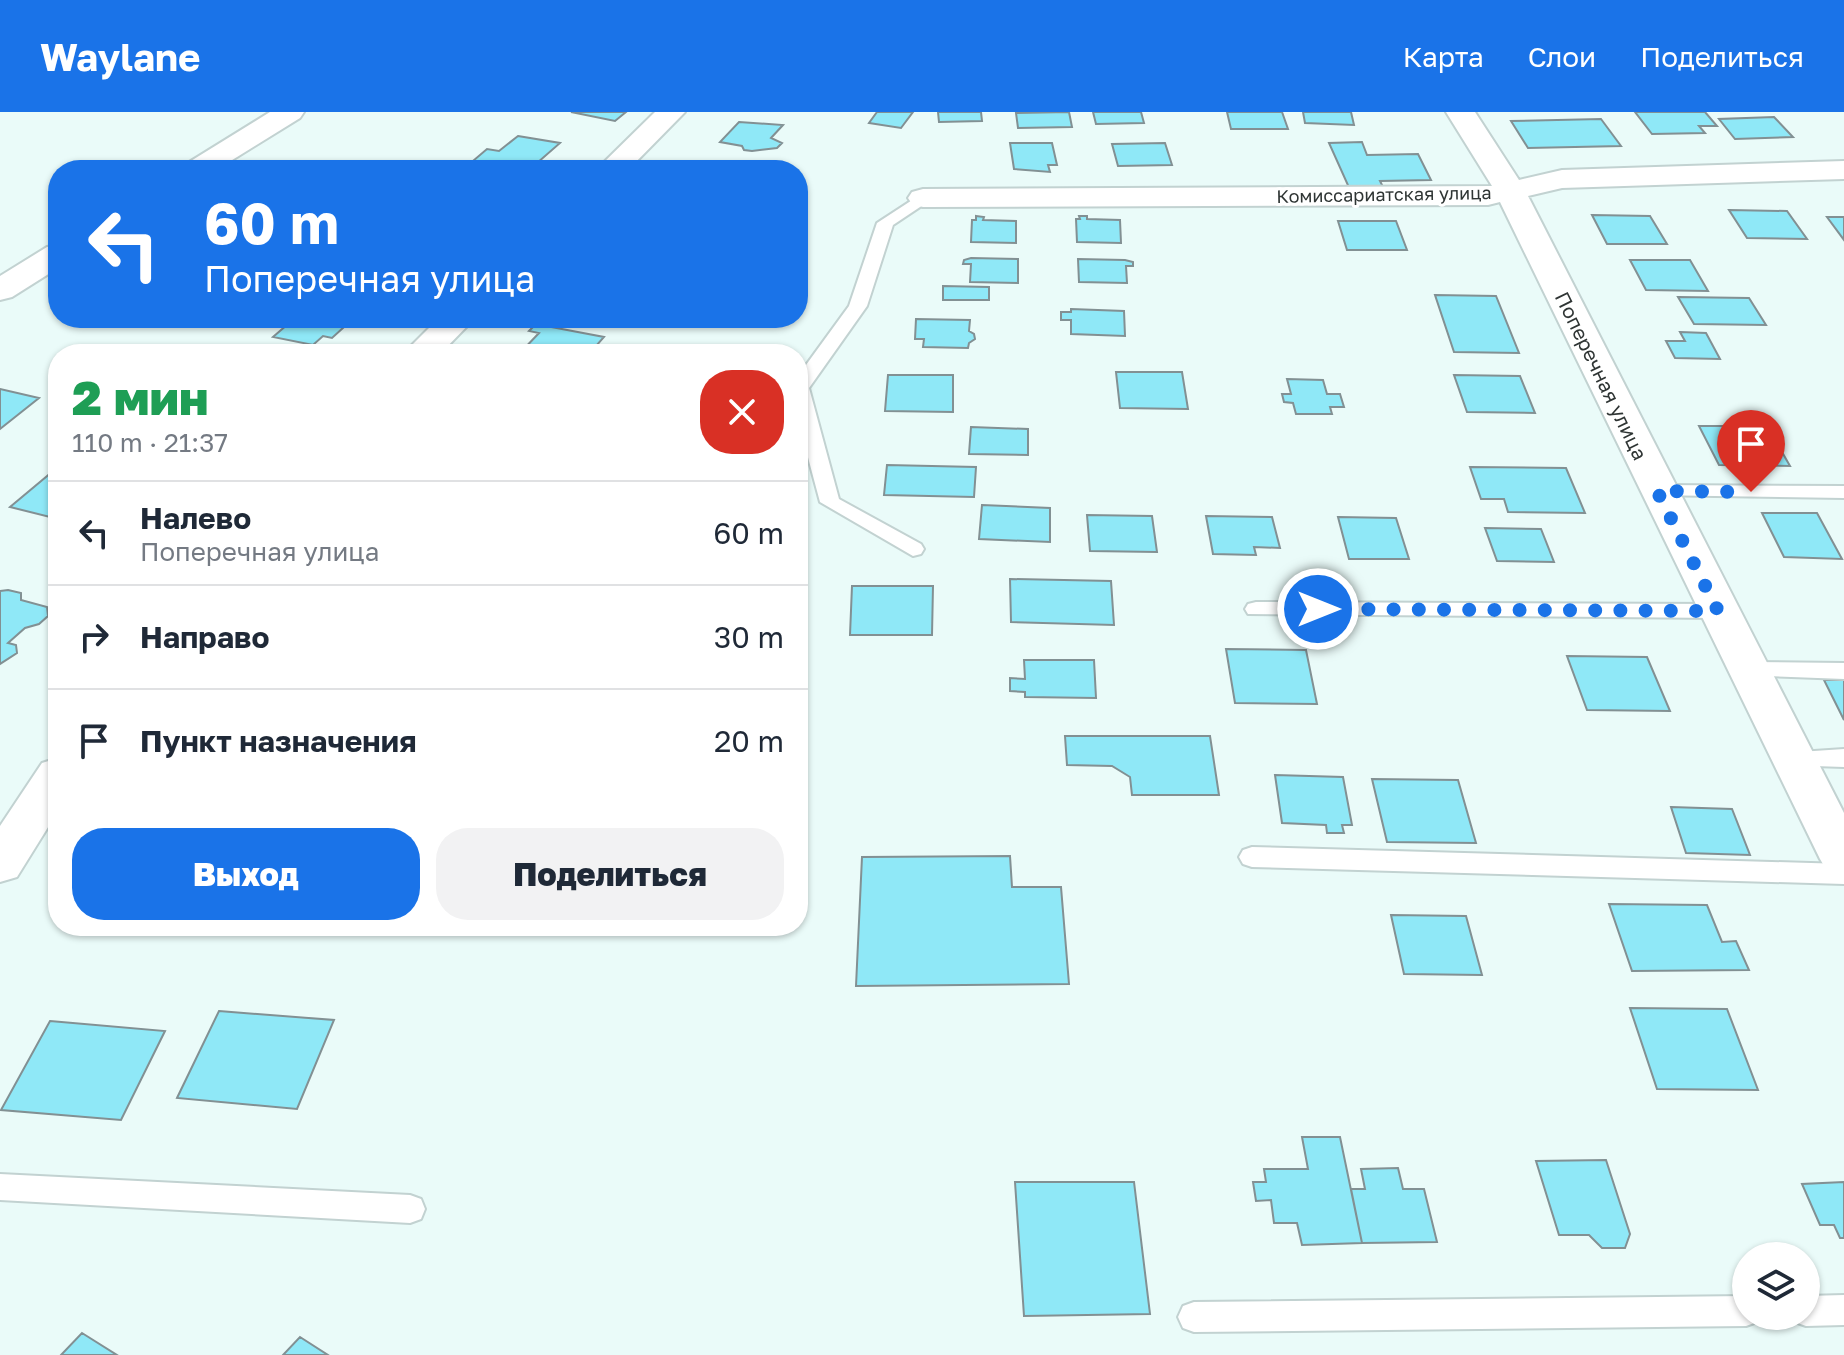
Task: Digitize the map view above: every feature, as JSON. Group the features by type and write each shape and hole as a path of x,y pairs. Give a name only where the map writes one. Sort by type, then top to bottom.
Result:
{"street":[{"path":"212,160 290,112"},
{"path":"621,160 671,112"},
{"name":"Поперечная улица","path":"1460,112 1509,189 1657,491 1844,859"},
{"name":"Комиссариатская улица","path":"923,198 1488,196 1562,179 1844,170"},
{"path":"0,290 48,260"},
{"path":"431,344 447,328"},
{"path":"0,864 48,790"}],"lane":[{"path":"808,375 858,306 885,223 923,198"},
{"path":"808,421 830,502 913,549"},
{"path":"1657,491 1844,492"},
{"path":"1256,609 1718,611"},
{"path":"1748,670 1844,671"},
{"path":"1793,759 1844,758"},
{"path":"1252,857 1844,874"},
{"path":"0,1187 410,1209"},
{"path":"1820,1311 1844,1310"},
{"path":"1194,1317 1732,1311"}],"building":[{"path":"571,112 626,112 615,121"},
{"path":"877,112 913,112 901,128 869,123"},
{"path":"938,112 981,112 982,121 939,122"},
{"path":"1069,112 1072,127 1018,128 1016,113"},
{"path":"1093,112 1141,112 1144,123 1096,124"},
{"path":"1227,112 1282,112 1288,129 1231,129"},
{"path":"1303,112 1351,112 1354,125 1305,123"},
{"path":"1635,112 1705,112 1717,126 1699,126 1705,133 1652,134"},
{"path":"1774,117 1793,137 1735,139 1719,119"},
{"path":"1601,119 1621,146 1528,148 1511,121"},
{"path":"739,122 783,125 771,138 782,143 777,148 752,151 720,142"},
{"path":"518,136 560,143 540,160 474,160 487,149 499,151"},
{"path":"1362,142 1367,155 1418,154 1431,180 1380,181 1385,191 1351,192 1329,143"},
{"path":"1010,143 1052,143 1057,165 1048,165 1050,172 1014,169"},
{"path":"1165,143 1172,165 1118,166 1112,144"},
{"path":"1729,210 1787,211 1807,239 1747,238"},
{"path":"1592,215 1650,216 1667,244 1607,244"},
{"path":"976,216 984,217 983,220 1016,221 1016,243 971,242 972,220 976,220"},
{"path":"1079,216 1120,220 1121,243 1077,242 1076,219 1080,219"},
{"path":"1827,217 1844,217 1844,240"},
{"path":"1338,221 1396,221 1407,250 1347,250"},
{"path":"1018,259 1018,283 970,282 971,264 963,264 964,260"},
{"path":"1078,259 1125,260 1133,262 1133,266 1126,266 1127,283 1079,282"},
{"path":"1630,260 1690,260 1708,291 1646,290"},
{"path":"943,286 989,287 989,300 943,300"},
{"path":"1435,295 1496,296 1519,353 1454,352"},
{"path":"1678,297 1749,298 1766,325 1694,324"},
{"path":"1071,309 1124,311 1125,336 1071,334 1071,320 1061,320 1061,312 1071,312"},
{"path":"916,319 970,320 969,331 975,339 968,348 923,347 924,339 915,339"},
{"path":"283,328 343,328 332,338 323,336 314,344 273,337"},
{"path":"532,328 557,328 604,337 598,344 529,344 539,333 529,331"},
{"path":"1680,332 1706,333 1720,359 1675,358 1666,341 1685,341"},
{"path":"1116,372 1182,372 1188,409 1120,408"},
{"path":"888,375 953,375 953,412 885,411"},
{"path":"1454,375 1520,376 1535,413 1467,412"},
{"path":"1287,379 1323,380 1327,394 1340,394 1344,407 1330,407 1332,414 1296,414 1293,403 1284,402 1282,394 1291,394"},
{"path":"0,389 39,398 0,429"},
{"path":"1699,426 1767,426 1790,466 1719,465"},
{"path":"971,427 1028,429 1028,455 969,454"},
{"path":"887,465 976,467 974,497 884,495"},
{"path":"1470,467 1566,468 1585,513 1508,512 1504,499 1481,499"},
{"path":"48,475 48,516 10,507"},
{"path":"982,505 1050,508 1050,542 979,539"},
{"path":"1762,513 1817,513 1842,559 1784,557"},
{"path":"1087,515 1152,516 1157,552 1090,551"},
{"path":"1206,516 1272,517 1280,548 1254,547 1256,555 1213,554"},
{"path":"1338,517 1396,518 1409,559 1349,559"},
{"path":"1485,528 1541,529 1554,562 1497,561"},
{"path":"1010,579 1111,581 1114,625 1011,622"},
{"path":"852,586 933,586 932,635 850,635"},
{"path":"0,591 21,593 21,600 47,607 48,616 39,624 25,628 8,643 16,645 17,653 0,664"},
{"path":"1226,649 1306,650 1317,704 1235,703"},
{"path":"1567,656 1647,657 1670,711 1587,710"},
{"path":"1024,660 1094,660 1096,698 1025,697 1025,692 1010,691 1010,678 1025,679"},
{"path":"1824,680 1844,680 1844,720"},
{"path":"1065,736 1210,736 1219,795 1132,795 1130,777 1112,766 1067,765"},
{"path":"1275,775 1343,777 1352,825 1342,825 1344,833 1327,833 1326,825 1282,823"},
{"path":"1372,779 1458,780 1476,843 1387,842"},
{"path":"1671,807 1732,809 1750,855 1686,853"},
{"path":"1010,856 1012,887 1061,887 1069,984 856,986 862,857"},
{"path":"1609,904 1707,905 1722,942 1736,941 1749,970 1632,971"},
{"path":"1391,915 1466,916 1482,975 1404,974"},
{"path":"1630,1008 1727,1009 1758,1090 1657,1089"},
{"path":"219,1011 334,1020 297,1109 177,1098"},
{"path":"50,1021 165,1031 121,1120 1,1110"},
{"path":"1302,1137 1340,1137 1362,1243 1302,1245 1297,1223 1274,1223 1271,1200 1256,1201 1253,1182 1266,1182 1264,1169 1308,1169"},
{"path":"1606,1160 1630,1234 1625,1248 1602,1248 1589,1235 1559,1235 1536,1161"},
{"path":"1398,1168 1403,1189 1424,1189 1437,1242 1362,1243 1351,1189 1365,1189 1361,1169"},
{"path":"1015,1182 1134,1182 1150,1314 1024,1316"},
{"path":"1844,1182 1844,1238 1840,1238 1834,1225 1820,1225 1802,1184"},
{"path":"82,1333 117,1355 61,1355"},
{"path":"300,1337 328,1355 283,1355"}],"route":[{"path":"1318,609 1718,611 1657,491 1751,492"}]}
